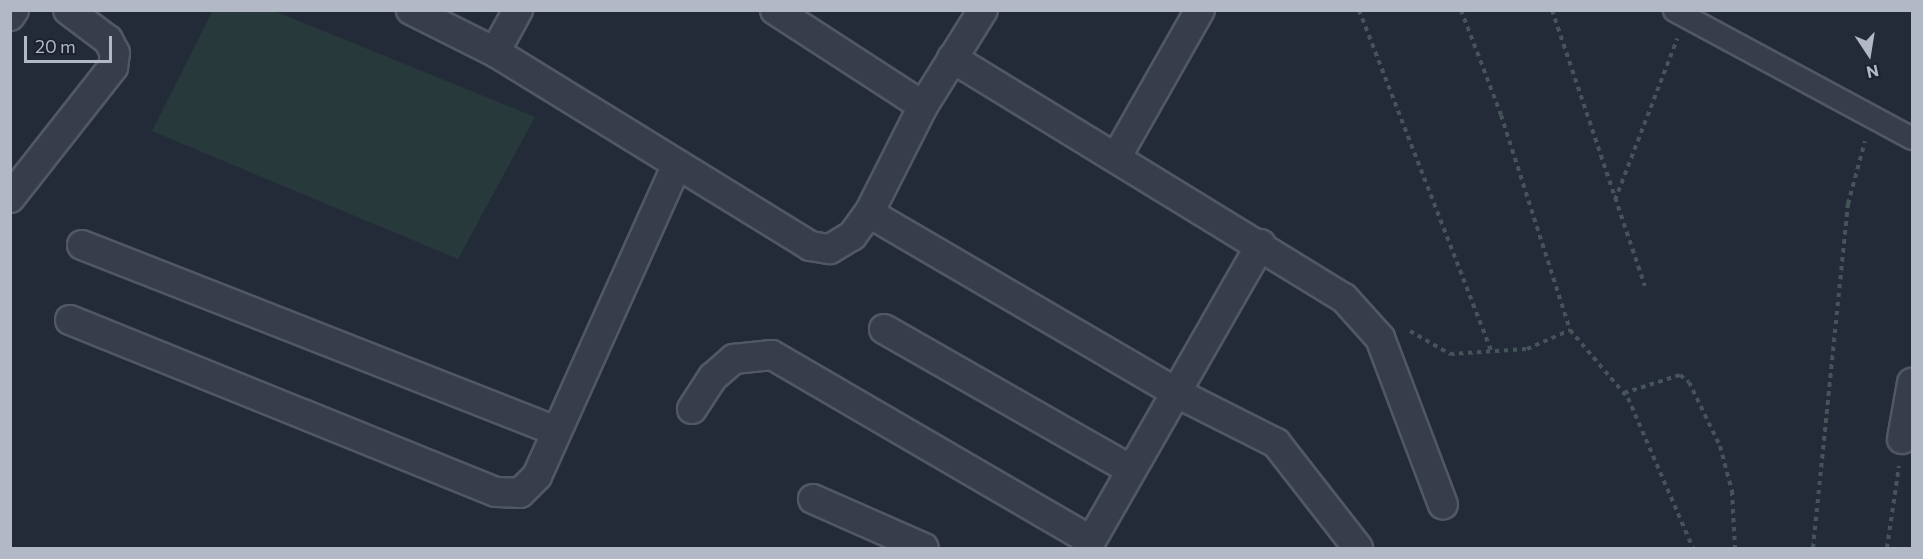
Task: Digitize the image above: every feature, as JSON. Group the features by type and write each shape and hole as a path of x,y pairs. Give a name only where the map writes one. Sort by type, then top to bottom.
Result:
{"street":[{"path":"10,16 14,10"},
{"path":"10,198 112,67 115,53 108,40 68,10"},
{"path":"411,10 495,52 810,246 830,249 852,236 869,213 923,106 983,10"},
{"path":"495,52 518,10"},
{"path":"1118,156 1200,10"},
{"path":"776,11 923,106"},
{"path":"1680,13 1912,138"},
{"path":"952,58 1118,156 1344,298 1380,338 1443,505"},
{"path":"70,320 496,492 520,493 537,476 677,164"},
{"path":"869,213 1174,392 1276,443 1358,549"},
{"path":"692,409 713,377 734,359 772,355 1089,545 1174,392 1261,244"},
{"path":"82,245 556,431"},
{"path":"884,329 1131,470"},
{"path":"1902,438 1912,384"},
{"path":"813,499 924,549"}],"path":[{"path":"1359,10 1492,353"},
{"path":"1461,10 1501,115 1570,330 1624,393 1693,549"},
{"path":"1552,10 1645,286"},
{"path":"1615,200 1680,13"},
{"path":"1813,549 1848,204 1872,117"},
{"path":"1407,330 1450,354 1527,349 1570,330"},
{"path":"1624,393 1680,375 1689,382 1720,446 1732,491 1735,549"},
{"path":"1887,549 1902,438"}],"shaded area":[{"path":"213,10 274,11 535,117 458,259 152,131"}]}
